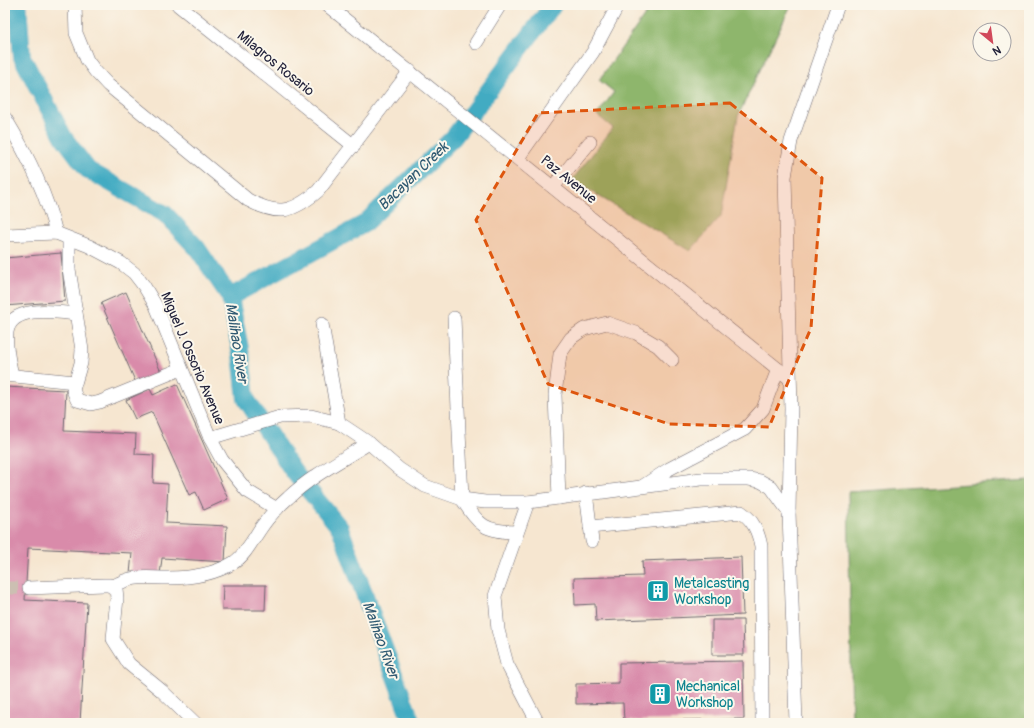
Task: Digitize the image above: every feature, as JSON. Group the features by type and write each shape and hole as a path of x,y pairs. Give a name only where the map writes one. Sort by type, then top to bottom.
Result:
{"street":[{"path":"74,5 76,33 87,60 108,85 248,200 262,207 281,211 291,209 305,202 326,182 410,71"},
{"name":"Milagros Rosario","path":"178,5 354,146"},
{"name":"Paz Avenue","path":"327,5 789,378"},
{"path":"476,43 500,5"},
{"path":"518,158 593,52 618,5"},
{"path":"796,723 789,512 791,408 784,199 786,161 791,141 838,5"},
{"path":"5,118 22,147 36,176 51,212 56,233"},
{"path":"553,187 590,142"},
{"name":"Miguel J. Ossorio Avenue","path":"5,235 56,233 89,246 122,263 134,273 156,306 210,438 280,417 311,416 325,418 339,423 369,443 399,469 425,486 462,499 485,502 528,502 586,493 640,488 701,479 749,479 760,481 771,487 789,512"},
{"path":"69,239 69,269 82,350 82,363 73,390 77,400 91,404 181,368"},
{"path":"75,382 8,375 7,331 9,325 25,313 40,311 76,314"},
{"path":"454,318 462,499 478,522 499,532 517,532"},
{"path":"559,498 556,395 560,354 571,338 584,329 607,323 636,333 658,346 672,360"},
{"path":"322,324 339,423"},
{"path":"640,488 669,469 745,429 763,408 778,369"},
{"path":"210,438 222,460 247,491 277,509"},
{"path":"112,587 125,579 134,577 170,578 200,576 222,568 236,560 264,523 289,496 317,476 369,443"},
{"path":"586,493 592,541"},
{"path":"528,502 495,596 498,630 507,664 538,723"},
{"path":"590,527 741,512 749,517 759,536 761,546 762,723"},
{"path":"29,588 104,585 112,587 116,590 117,598 112,639 129,664 162,691 195,723"}],"highlighted area":[{"path":"730,103 822,178 811,328 769,427 669,424 548,384 476,220 538,113"}],"green space":[{"path":"652,5 791,5 738,116 721,216 690,251 572,180 613,128 597,115 614,92 599,80"},
{"path":"1029,480 1029,723 852,723 848,492"}],"building":[{"path":"61,253 65,301 5,306 5,258"},
{"path":"126,292 161,372 136,383 101,303"},
{"path":"177,384 228,499 204,510 196,492 189,495 152,412 135,419 126,400 150,389 153,395"},
{"path":"5,387 66,390 64,431 136,434 135,454 154,455 153,483 168,484 166,523 227,526 225,562 162,558 160,575 130,574 132,553 28,548 25,600 87,603 80,723 5,723"},
{"name":"Metalcasting Workshop","path":"741,557 743,615 596,621 595,604 575,605 574,578 643,576 642,561"},
{"path":"223,585 266,585 265,610 222,610"},
{"path":"712,620 743,620 744,655 712,655"},
{"name":"Mechanical Workshop","path":"743,661 744,719 624,721 623,703 576,704 576,684 619,683 619,663"}],"waterway":[{"name":"Malihao River","path":"18,5 22,57 64,138 88,170 165,214 197,248 230,297 241,354 246,399 293,471 340,528 412,723"},
{"name":"Bacayan Creek","path":"230,297 364,224 453,138 553,5"}],"tunnel":[{"path":"5,588 29,588"}],"place":[{"name":"Metalcasting Workshop","path":"658,591"},
{"name":"Mechanical Workshop","path":"660,694"}]}
